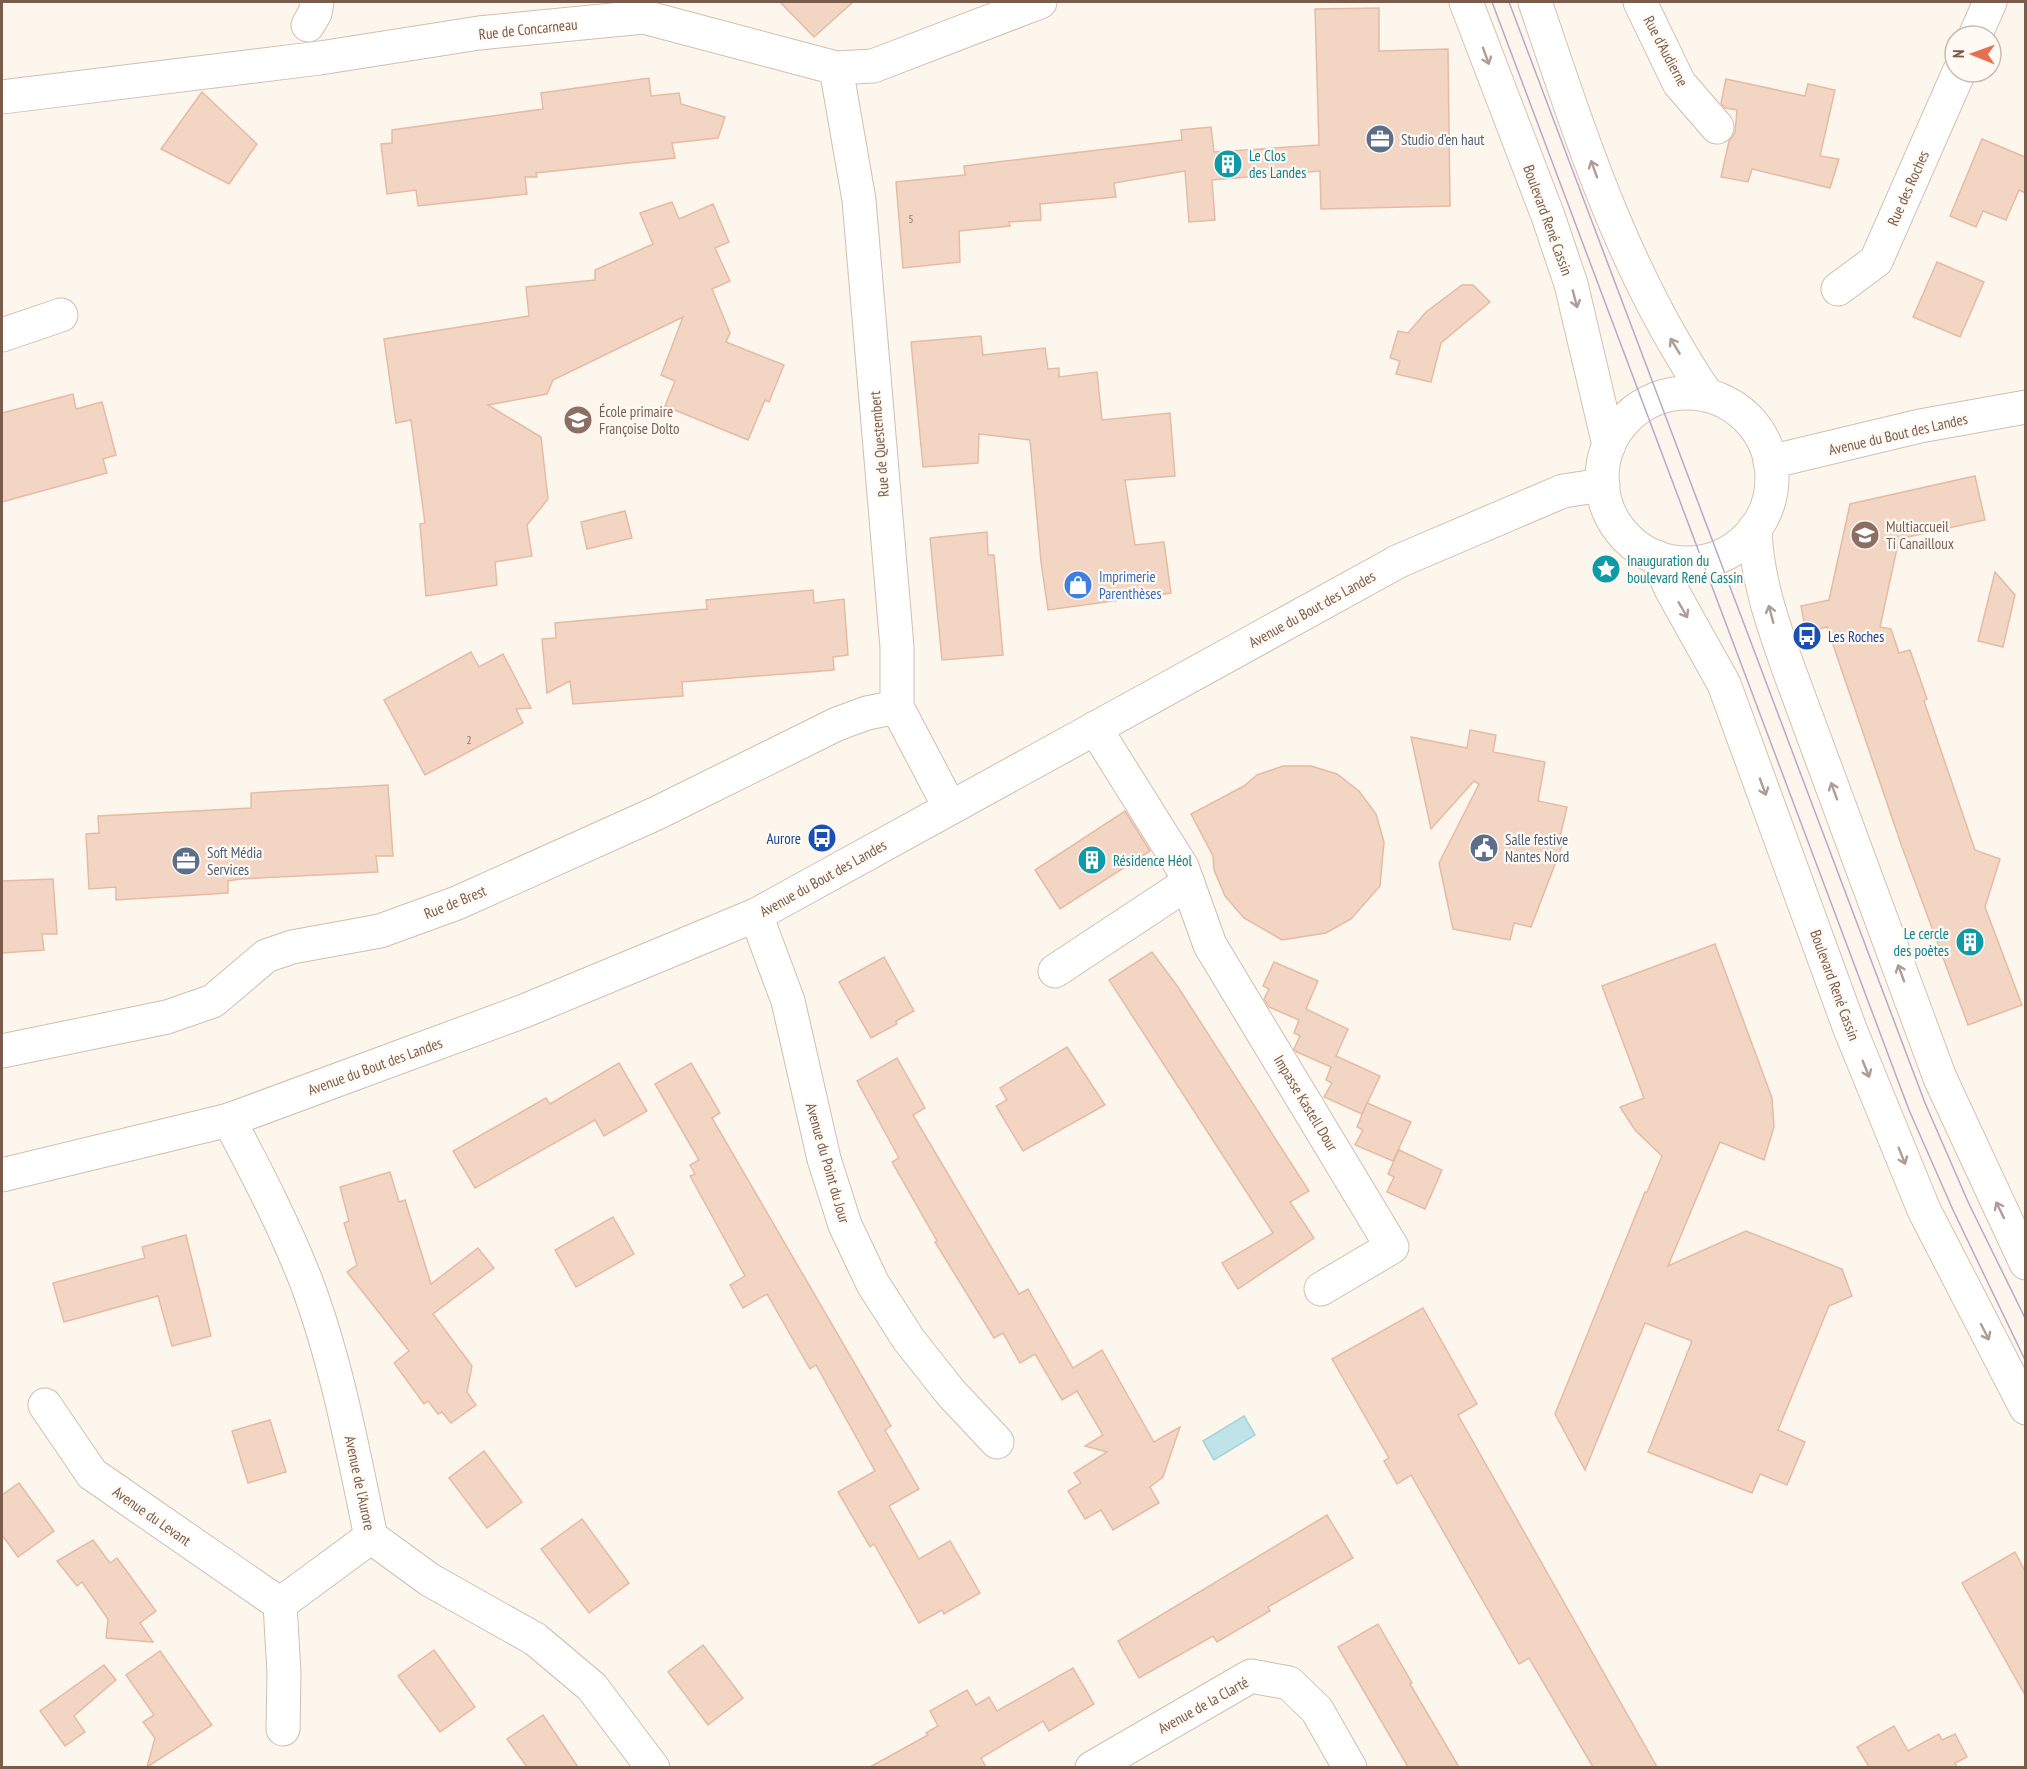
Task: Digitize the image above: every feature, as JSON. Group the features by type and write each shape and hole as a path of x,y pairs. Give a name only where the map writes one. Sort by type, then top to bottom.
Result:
{"street":[{"name":"Rue de Concarneau","path":"2,97 320,58 479,33 644,17 837,68 873,66 1040,2"},
{"name":"Boulevard René Cassin","path":"1466,2 1548,216 1571,284 1609,445"},
{"path":"1535,2 1620,239 1663,326 1707,395"},
{"name":"Rue d'Audierne","path":"1640,2 1679,83 1716,127"},
{"path":"1980,24 1990,2"},
{"name":"Rue de Questembert","path":"837,68 859,200 897,647 897,707 950,808"},
{"name":"Rue des Roches","path":"1838,289 1876,261 1954,84"},
{"path":"2,335 61,315"},
{"path":"1683,393 1707,395 1737,408 1759,432 1770,462 1772,483 1768,504 1755,528 1739,545 1711,559 1680,562 1657,557 1630,541 1620,529 1606,501 1603,485 1609,445 1624,422 1651,401 1683,393"},
{"name":"Avenue du Bout des Landes","path":"1770,462 1920,426 2025,407"},
{"name":"Avenue du Bout des Landes","path":"2,1175 229,1120 524,1011 756,915 1399,561 1563,491 1603,485"},
{"path":"1755,528 1756,553 1777,636 1789,670 1940,1078 2025,1263"},
{"name":"Boulevard René Cassin","path":"1657,557 1671,589 1724,684 1850,1029 1924,1210 2025,1408"},
{"name":"Rue de Brest","path":"2,1051 167,1017 213,1001 266,956 292,947 380,931 457,903 657,813 837,724 867,713 897,707"},
{"name":"Impasse Kastell Dour","path":"1095,728 1182,867 1210,945 1392,1247 1321,1289"},
{"path":"1055,971 1188,883"},
{"name":"Avenue du Point du Jour","path":"756,915 788,1001 824,1159 850,1234 873,1284 909,1340 951,1393 997,1442"},
{"name":"Avenue de l'Aurore","path":"229,1120 273,1202 306,1282 333,1368 371,1537 430,1580 535,1639 592,1687 653,1767"},
{"name":"Avenue du Levant","path":"45,1405 92,1474 280,1604"},
{"path":"283,1729 284,1673 280,1604 371,1537"},
{"name":"Avenue de la Clarté","path":"1092,1767 1251,1676 1289,1683 1317,1710 1350,1767"}],"water":[{"path":"1244,1416 1255,1435 1214,1460 1203,1441"}],"building":[{"path":"780,2 853,2 814,37"},
{"path":"1379,8 1379,51 1448,49 1450,206 1321,209 1320,171 1212,180 1215,220 1189,222 1185,171 1114,183 1116,197 1040,204 1041,220 1009,222 1010,226 959,231 960,262 903,268 896,182 965,175 964,166 1182,140 1181,130 1211,127 1214,152 1319,145 1315,9"},
{"path":"649,78 651,96 679,93 681,104 725,117 718,138 672,143 675,158 536,173 537,177 525,177 527,194 418,206 416,190 387,194 381,144 392,143 392,130 543,109 541,93"},
{"path":"1726,79 1805,96 1808,84 1835,90 1820,156 1839,159 1830,188 1752,169 1748,182 1721,177 1729,141 1735,133 1737,110 1725,108 1721,103"},
{"path":"202,92 257,144 229,184 161,149"},
{"path":"1982,139 2025,157 2025,193 2019,190 2006,220 1983,211 1976,227 1950,216"},
{"path":"672,202 679,219 713,204 729,242 715,248 730,281 712,289 730,333 726,342 784,365 769,402 765,400 748,440 665,406 675,381 661,375 683,317 553,380 547,394 488,405 541,437 548,499 527,525 532,556 495,562 497,585 426,596 420,524 425,523 411,420 396,423 384,339 529,316 526,287 595,280 595,270 653,244 640,213"},
{"path":"1937,262 1984,282 1960,337 1913,317"},
{"path":"1462,285 1473,285 1490,302 1441,343 1431,382 1396,374 1400,361 1390,358 1398,331 1408,333 1426,312"},
{"path":"981,336 983,355 1045,348 1048,369 1059,368 1059,377 1097,372 1102,420 1170,413 1175,476 1125,480 1135,545 1164,542 1171,593 1048,610 1041,562 1030,440 979,434 978,463 923,467 911,342"},
{"path":"73,394 76,409 102,402 116,455 103,459 107,473 2,502 2,413"},
{"path":"1975,476 1985,520 1899,539 1880,627 1891,629 1899,653 1910,650 1927,699 1924,701 1975,850 2000,859 1985,907 2022,1005 1968,1025 1902,847 1827,627 1806,632 1801,606 1829,600 1850,504"},
{"path":"625,511 632,538 587,549 581,522"},
{"path":"987,532 988,555 994,555 1003,655 942,660 930,538"},
{"path":"1995,572 2015,595 2003,647 1978,641"},
{"path":"813,590 814,603 844,599 848,655 833,657 834,670 682,682 683,696 573,704 570,681 547,693 542,639 556,638 555,623 707,609 706,600"},
{"path":"471,652 479,667 503,654 531,708 516,709 523,723 425,775 384,700"},
{"path":"1470,730 1496,735 1493,752 1545,762 1538,801 1567,807 1560,837 1565,838 1531,927 1514,923 1510,940 1453,929 1439,863 1479,784 1474,781 1431,829 1411,737 1467,748"},
{"path":"1283,766 1311,766 1337,774 1359,791 1376,814 1384,842 1380,886 1351,919 1326,933 1282,940 1244,918 1225,896 1214,870 1213,856 1191,814 1244,786 1257,775"},
{"path":"388,785 393,856 376,856 378,872 240,879 228,881 228,893 116,900 116,887 89,889 86,834 99,833 98,816 251,808 251,793"},
{"name":"Résidence Héol","path":"1125,811 1150,851 1060,909 1035,870"},
{"path":"53,879 57,934 42,934 44,950 2,953 2,881"},
{"path":"1715,944 1772,1098 1774,1127 1764,1160 1720,1142 1668,1266 1746,1231 1842,1269 1852,1296 1829,1306 1778,1430 1805,1442 1787,1485 1760,1474 1752,1493 1648,1452 1692,1341 1645,1323 1585,1470 1555,1414 1645,1192 1647,1192 1662,1156 1635,1130 1620,1107 1644,1098 1602,986"},
{"path":"1152,952 1178,987 1309,1191 1290,1202 1314,1238 1238,1289 1222,1263 1273,1233 1109,980"},
{"path":"884,957 914,1011 896,1021 897,1024 871,1038 839,982"},
{"path":"1274,962 1318,981 1306,1009 1348,1029 1336,1056 1380,1076 1362,1114 1324,1097 1332,1083 1326,1080 1331,1067 1294,1049 1300,1036 1294,1033 1299,1020 1269,1007 1264,999 1269,989 1263,986"},
{"path":"1067,1047 1105,1105 1023,1151 996,1106 1007,1100 1000,1088"},
{"path":"897,1058 925,1108 913,1115 1019,1294 1028,1289 1073,1368 1102,1350 1154,1442 1180,1427 1163,1477 1150,1487 1159,1503 1113,1530 1101,1510 1085,1519 1068,1491 1081,1483 1074,1473 1107,1452 1085,1446 1103,1435 1077,1391 1062,1400 1035,1354 1020,1363 1003,1333 994,1338 935,1242 937,1241 892,1162 899,1158 857,1081"},
{"path":"619,1063 647,1111 604,1136 595,1120 475,1188 453,1151 546,1098 550,1104"},
{"path":"691,1063 720,1113 712,1118 891,1426 885,1430 919,1489 889,1506 919,1559 950,1541 980,1593 944,1614 942,1610 919,1623 874,1544 870,1547 838,1492 875,1471 816,1365 810,1369 767,1294 743,1308 730,1285 745,1276 690,1176 695,1174 690,1165 699,1160 655,1084"},
{"path":"1367,1103 1411,1122 1393,1161 1355,1145 1363,1130 1357,1127"},
{"path":"1399,1150 1442,1170 1425,1209 1387,1192 1394,1177 1388,1174"},
{"path":"390,1172 399,1202 405,1200 431,1284 478,1248 494,1268 433,1314 472,1366 467,1392 476,1405 451,1423 442,1412 438,1414 428,1401 424,1404 394,1363 409,1351 347,1272 357,1265 344,1223 349,1221 340,1187"},
{"path":"613,1217 634,1254 576,1287 555,1250"},
{"path":"186,1235 211,1336 172,1346 158,1296 64,1322 53,1283 145,1258 142,1247"},
{"path":"1423,1308 1477,1404 1458,1415 1657,1767 1593,1767 1529,1658 1519,1664 1411,1475 1397,1484 1384,1461 1389,1458 1332,1359"},
{"path":"270,1420 286,1472 248,1483 232,1431"},
{"path":"484,1451 522,1502 487,1528 449,1478"},
{"path":"19,1483 54,1531 18,1557 2,1535 2,1495"},
{"path":"1327,1515 1353,1558 1268,1607 1270,1611 1217,1642 1213,1636 1139,1678 1118,1641"},
{"path":"582,1519 629,1583 589,1613 541,1549"},
{"path":"93,1540 110,1563 117,1558 156,1611 140,1623 153,1642 106,1638 108,1619 82,1582 77,1586 57,1561"},
{"path":"2015,1552 2025,1571 2025,1695 1962,1583"},
{"path":"1378,1624 1459,1767 1408,1767 1338,1647"},
{"path":"703,1645 743,1698 708,1725 668,1672"},
{"path":"434,1650 475,1707 440,1732 398,1676"},
{"path":"160,1651 212,1725 147,1767 155,1738 143,1722 154,1715 126,1675"},
{"path":"104,1665 116,1680 74,1716 85,1732 65,1746 40,1711"},
{"path":"1073,1668 1094,1704 1049,1731 1043,1721 981,1758 986,1767 870,1767 928,1735 926,1733 938,1726 930,1711 967,1690 976,1705 989,1697 997,1711"},
{"path":"543,1715 578,1767 527,1767 507,1739"},
{"path":"1894,1726 1908,1751 1939,1734 1942,1740 1955,1734 1967,1757 1955,1763 1957,1767 1869,1767 1857,1747"}],"tram line":[{"path":"1492,2 1909,1110 1953,1210 2026,1362"},
{"path":"1509,2 1925,1103 1969,1204 2026,1320"}],"place":[{"name":"Studio d’en haut","path":"1380,139"},
{"name":"Le Clos des Landes","path":"1228,164"},
{"name":"École primaire Françoise Dolto","path":"578,420"},
{"name":"Multiaccueil Ti Canailloux","path":"1865,535"},
{"name":"Inauguration du boulevard René Cassin","path":"1606,569"},
{"name":"Imprimerie Parenthèses","path":"1078,585"},
{"name":"Les Roches","path":"1807,636"},
{"name":"Aurore","path":"822,838"},
{"name":"Salle festive Nantes Nord","path":"1484,848"},
{"name":"Résidence Héol","path":"1092,860"},
{"name":"Soft Média Services","path":"186,861"},
{"name":"Le cercle des poètes","path":"1970,942"}]}
